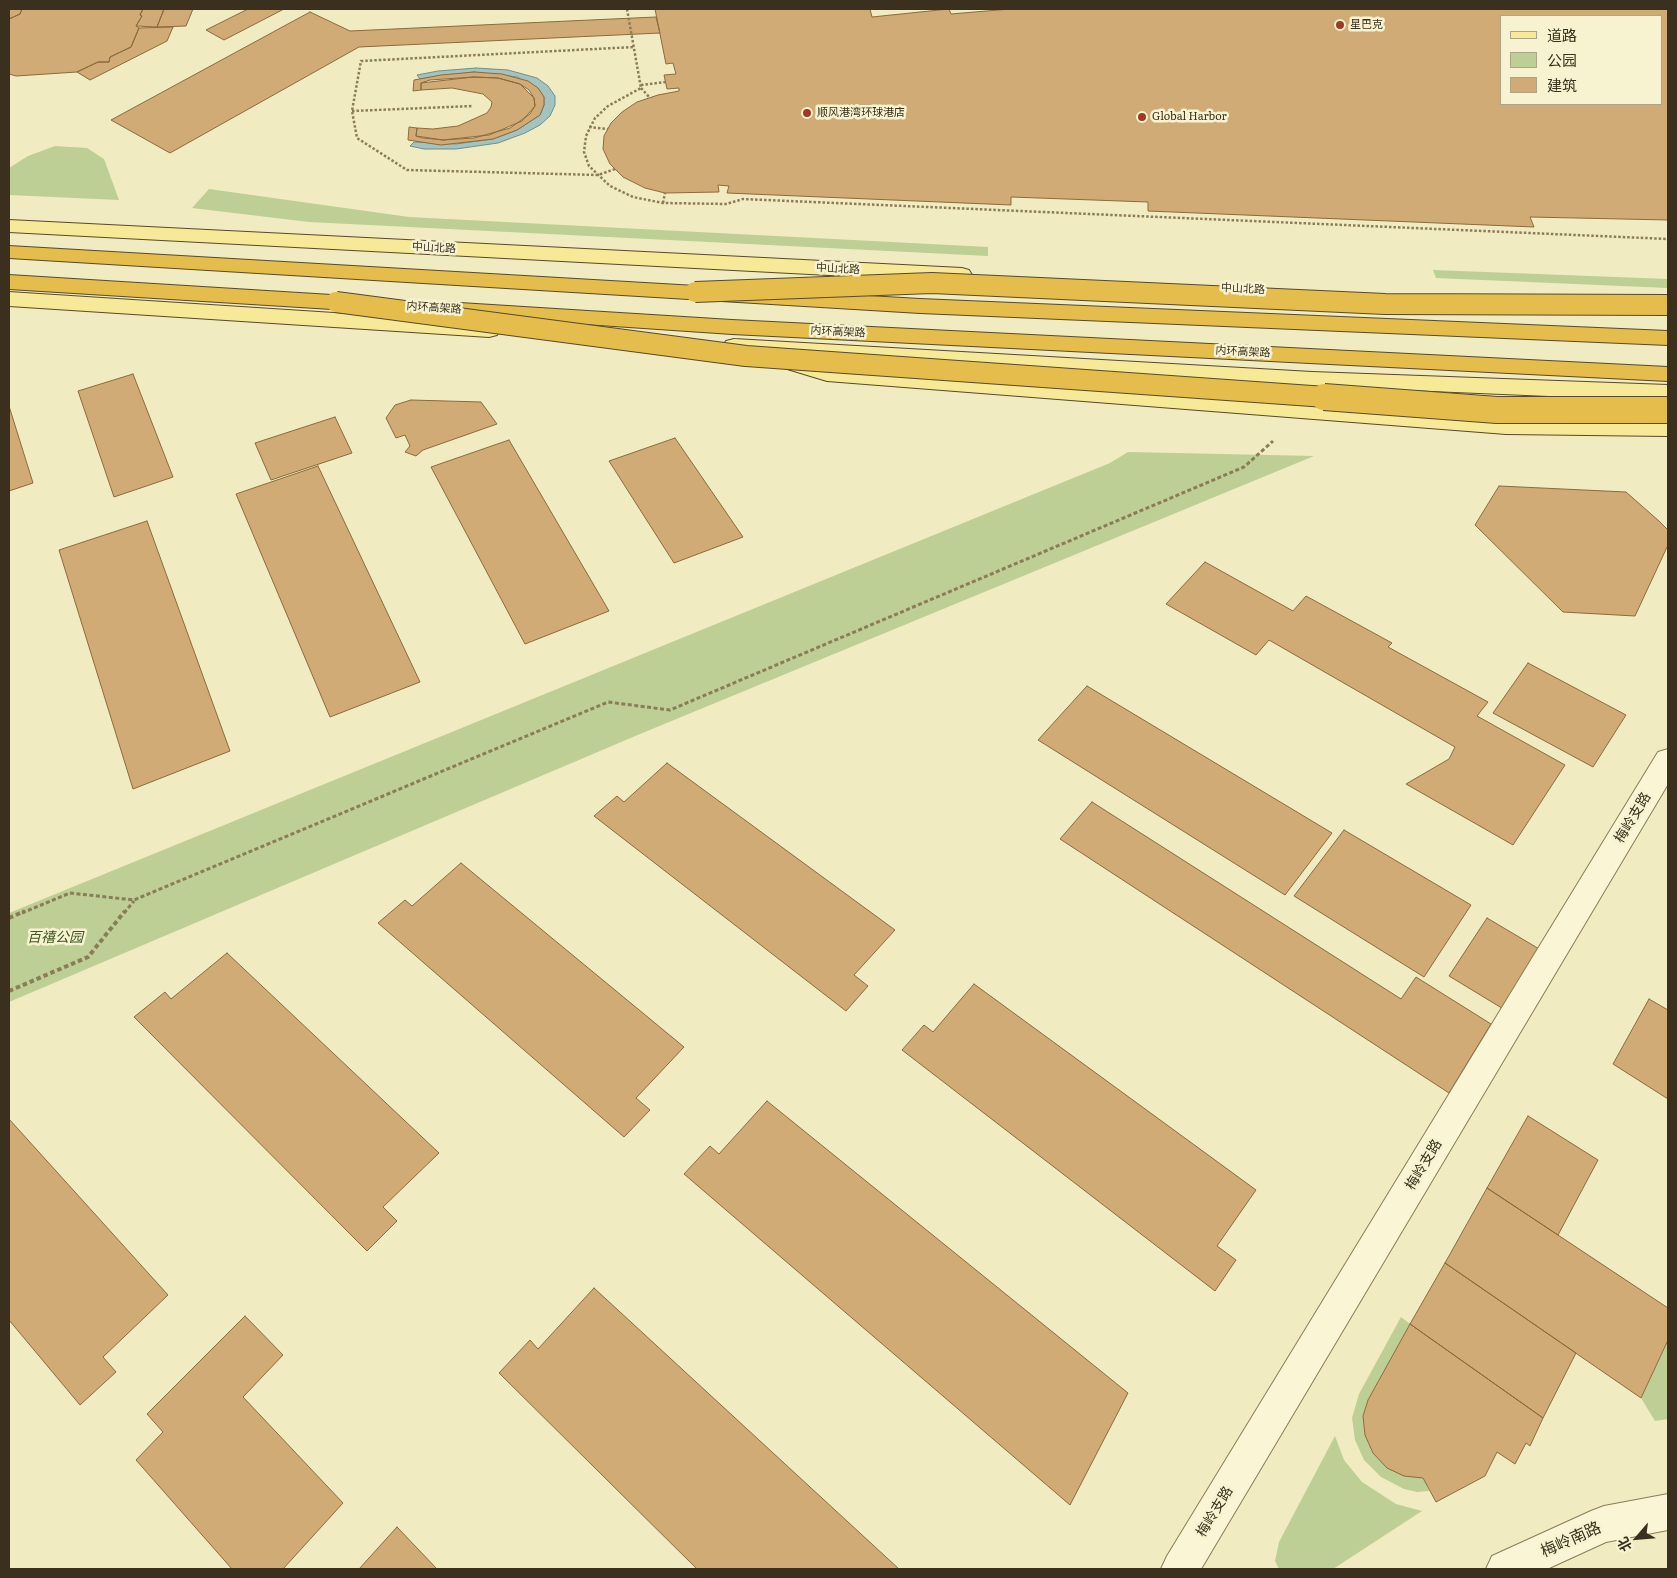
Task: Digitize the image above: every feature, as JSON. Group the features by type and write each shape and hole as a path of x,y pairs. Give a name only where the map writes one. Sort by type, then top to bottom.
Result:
{"highway":[{"path":"9,252 920,306 1177,319 1668,338"},
{"name":"内环高架路","path":"9,282 732,327 1668,374"},
{"path":"695,292 932,283 1385,304 1668,306"},
{"path":"336,302 746,356 1021,374 1497,410 1668,410"}],"main road":[{"name":"中山北路","path":"9,226 1162,285 1668,306"},
{"path":"9,299 732,346 1302,378 1668,393"},
{"path":"732,346 827,374 1506,426 1668,428"}],"street":[{"name":"梅岭支路","path":"1180,1569 1668,760"},
{"name":"梅岭南路","path":"1505,1569 1604,1524 1668,1512"}],"path":[{"path":"627,9 641,86 650,98"},
{"path":"615,169 598,175 407,170 357,138 352,111 361,61 634,47"},
{"path":"666,82 641,86 608,106 589,127 584,152 590,166 610,186 633,197 664,203 726,204 743,200 1668,239"},
{"path":"352,111 472,106"},
{"path":"589,127 608,129"},
{"path":"664,203 666,193"},
{"path":"9,991 88,957 134,900 608,702 670,710 1244,467"},
{"path":"9,918 70,893 134,900"}],"green space":[{"path":"55,146 87,148 104,159 119,200 9,195 9,168 28,156"},
{"path":"209,189 409,217 988,247 988,256 309,222 192,208"},
{"path":"1433,270 1668,279 1668,288 1436,278"},
{"name":"百禧公园","path":"1128,452 1314,456 640,734 9,1002 9,913 1110,463"},
{"path":"1401,1317 1410,1324 1368,1400 1363,1416 1365,1435 1373,1453 1423,1478 1429,1491 1417,1492 1404,1489 1381,1477 1364,1460 1355,1440 1352,1418 1359,1394"},
{"path":"1668,1340 1668,1419 1655,1421 1641,1398"},
{"path":"1335,1436 1344,1460 1362,1482 1396,1504 1422,1511 1333,1569 1279,1569 1275,1561 1279,1542"}],"water":[{"path":"476,68 508,70 537,78 548,86 555,96 555,105 550,116 540,125 525,133 498,143 456,149 424,149 410,146 414,142 456,144 493,139 517,130 540,115 544,105 544,97 538,88 517,77 474,72 420,79 417,75"}],"building":[{"path":"9,9 22,9 20,14 9,19"},
{"path":"22,9 143,9 140,15 142,16 136,26 139,28 131,47 110,57 109,62 98,62 77,72 16,76 9,74 9,19 20,14"},
{"path":"143,9 164,9 157,27 136,26 142,16 140,15"},
{"path":"164,9 193,9 186,26 157,27"},
{"path":"248,9 284,9 224,40 206,30"},
{"name":"Global Harbor","path":"655,9 870,9 872,17 949,9 951,14 1010,9 1668,9 1668,220 1530,217 1534,227 1148,211 1148,202 1011,197 1011,205 727,193 729,186 718,185 719,192 665,193 645,188 623,177 610,164 603,149 604,136 611,123 622,112 637,102 679,91 679,88 667,89 664,75 676,74 673,63 666,64"},
{"path":"310,12 350,31 656,17 660,33 359,47 170,153 111,120"},
{"path":"173,27 167,41 90,80 77,72 98,62 109,62 110,57 131,47 139,28"},
{"path":"474,72 502,74 528,81 538,88 544,97 544,105 540,115 517,130 493,139 441,145 408,140 409,127 417,128 416,136 423,138 443,140 474,138 510,128 530,114 535,106 534,98 529,90 520,84 498,78 473,77 430,80 421,83 421,90 413,91 414,80"},
{"path":"473,77 498,78 520,84 534,98 535,106 522,121 489,135 443,140 416,136 417,128 433,129 458,126 487,113 492,102 483,94 452,88 421,90 421,83"},
{"path":"133,374 173,477 114,497 78,391"},
{"path":"411,400 481,402 497,424 423,450 416,456 405,452 410,446 405,435 396,438 386,418 395,405"},
{"path":"9,406 33,483 9,491"},
{"path":"335,417 352,453 271,480 255,443"},
{"path":"675,438 743,537 674,563 609,461"},
{"path":"509,440 609,611 525,644 431,467"},
{"path":"318,466 420,682 330,717 236,494"},
{"path":"1499,486 1626,492 1659,521 1668,530 1668,545 1635,616 1563,612 1475,525"},
{"path":"147,521 230,751 133,789 59,550"},
{"path":"1205,562 1293,611 1306,596 1392,643 1388,647 1488,702 1477,716 1565,765 1513,845 1406,784 1449,759 1455,747 1269,640 1256,655 1166,604"},
{"path":"1528,663 1626,715 1593,767 1493,713"},
{"path":"1087,686 1332,833 1285,895 1038,740"},
{"path":"667,763 895,930 854,975 868,986 846,1011 594,816 617,796 624,802"},
{"path":"1092,802 1401,999 1416,977 1491,1024 1449,1093 1060,839"},
{"path":"1344,830 1471,905 1424,977 1294,896"},
{"path":"461,863 684,1047 636,1098 650,1110 624,1137 378,923 405,900 412,906"},
{"path":"1487,918 1546,953 1510,1013 1449,976"},
{"path":"227,953 439,1153 383,1207 397,1221 367,1251 134,1017 165,992 171,999"},
{"path":"974,984 1256,1190 1217,1246 1236,1260 1215,1291 902,1050 924,1025 933,1032"},
{"path":"1649,999 1668,1010 1668,1099 1613,1064"},
{"path":"767,1101 1128,1393 1070,1505 684,1174 710,1146 719,1154"},
{"path":"1528,1116 1598,1160 1558,1235 1487,1188"},
{"path":"9,1119 168,1295 103,1357 116,1372 80,1405 9,1320"},
{"path":"1487,1188 1668,1308 1668,1340 1641,1398 1445,1263"},
{"path":"1445,1263 1576,1353 1543,1418 1410,1324"},
{"path":"594,1288 899,1569 697,1569 499,1373 530,1340 538,1349"},
{"path":"245,1316 283,1355 243,1397 343,1503 283,1569 232,1569 136,1460 163,1432 147,1414"},
{"path":"1410,1324 1543,1418 1530,1446 1526,1443 1515,1464 1497,1452 1485,1476 1436,1502 1423,1478 1404,1476 1387,1468 1373,1453 1365,1435 1363,1416 1368,1400"},
{"path":"397,1527 437,1569 359,1569"}],"place":[{"name":"星巴克","path":"1340,25"},
{"name":"顺风港湾环球港店","path":"807,113"},
{"name":"Global Harbor","path":"1142,117"}]}
